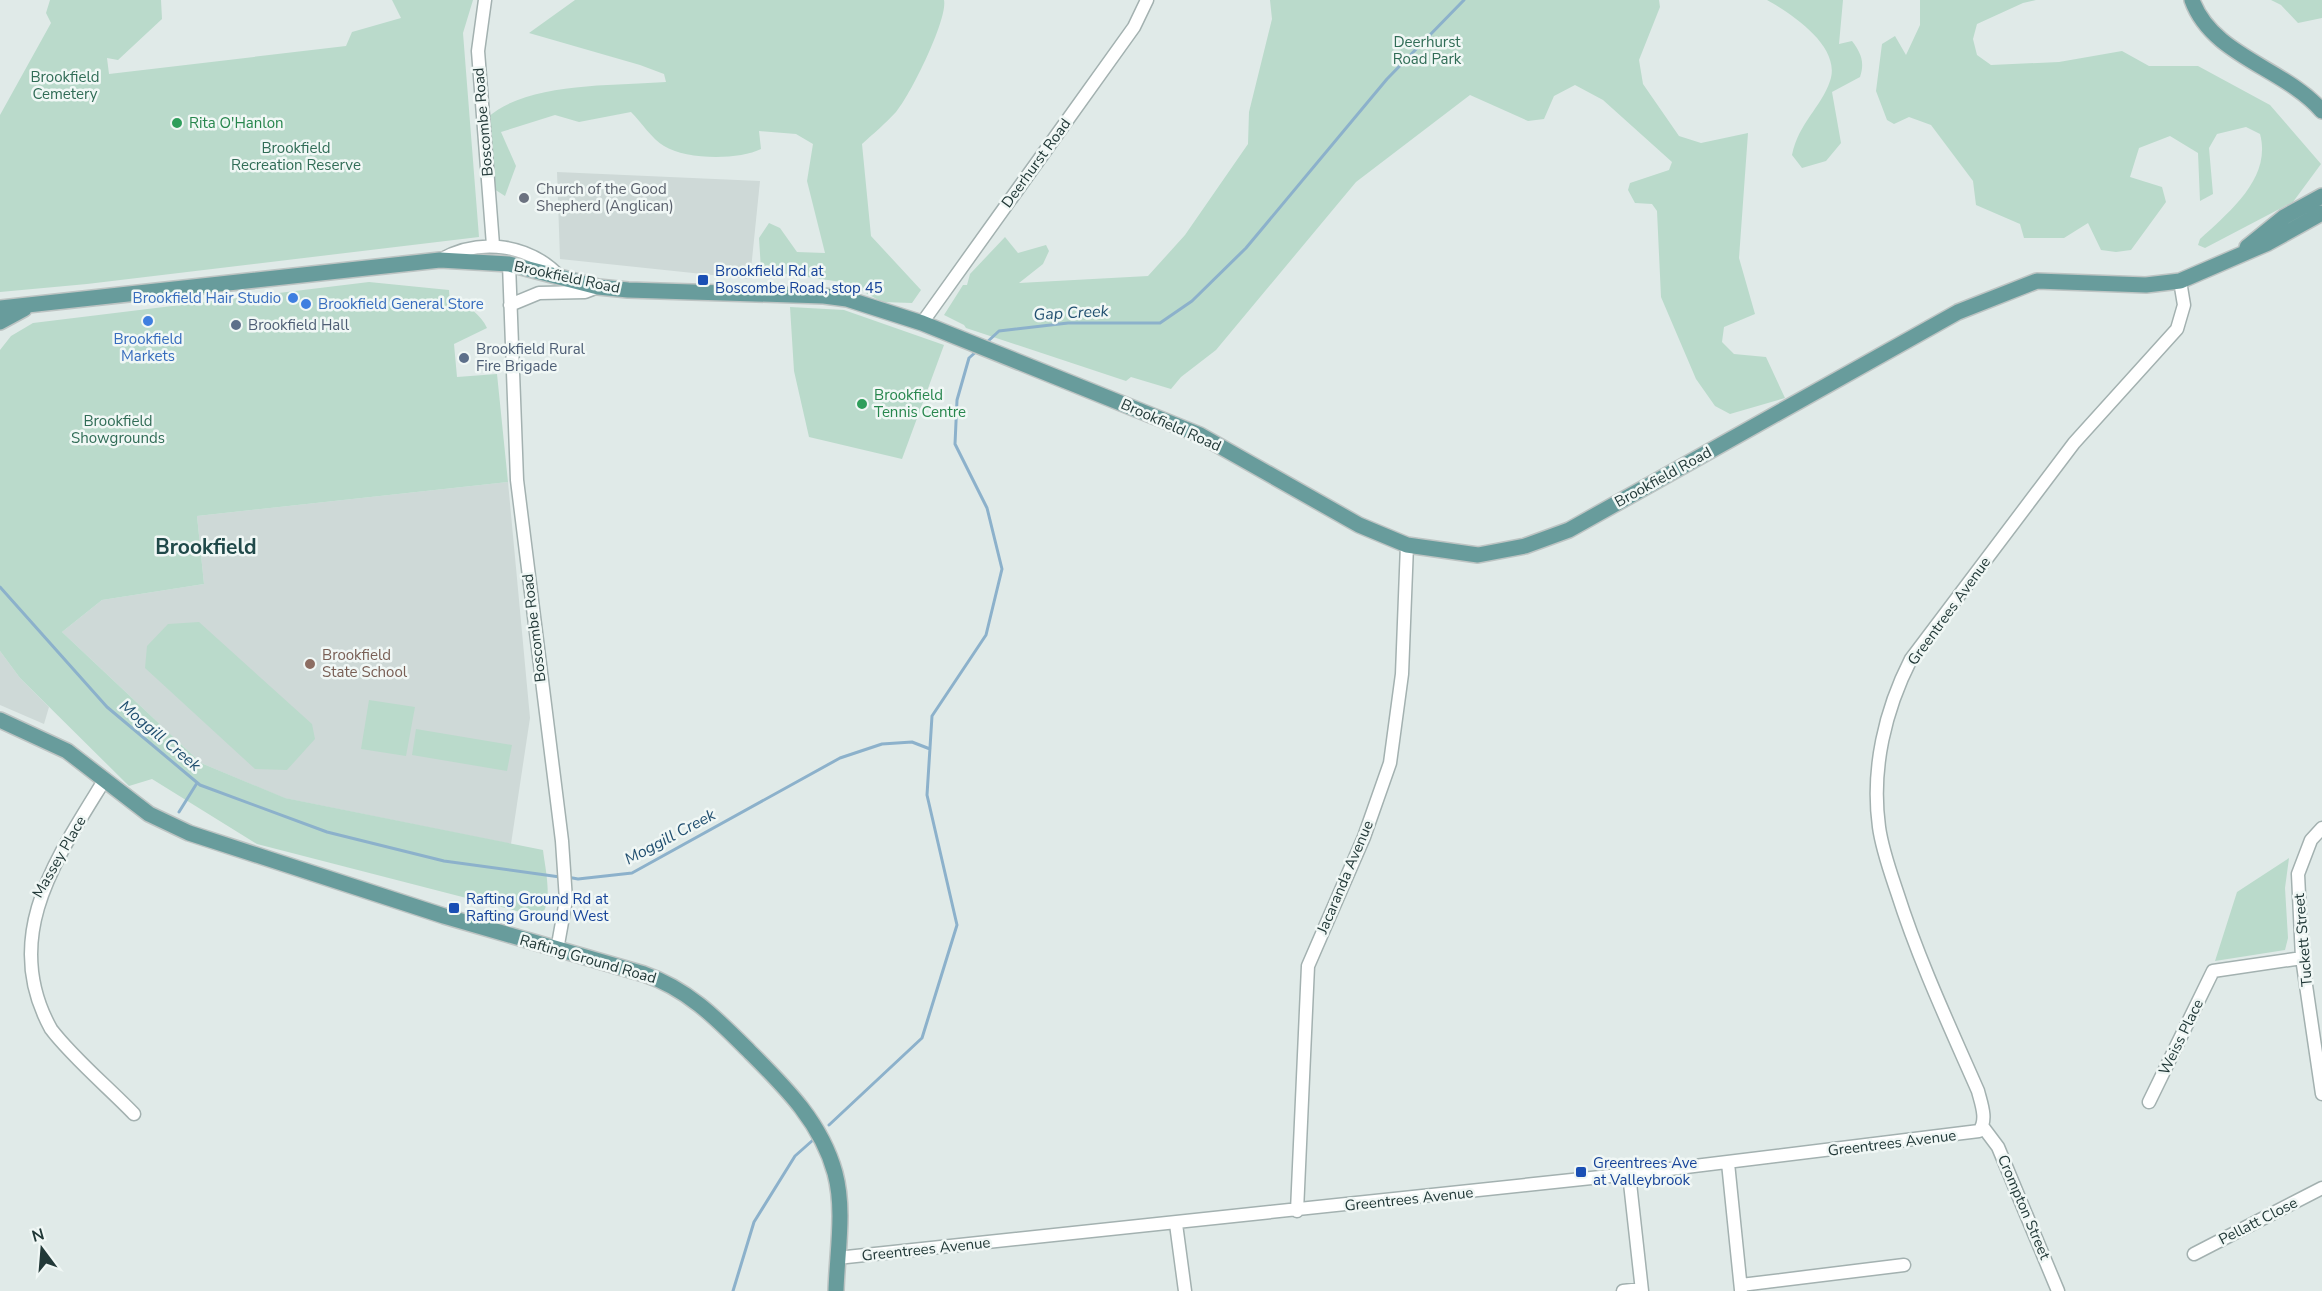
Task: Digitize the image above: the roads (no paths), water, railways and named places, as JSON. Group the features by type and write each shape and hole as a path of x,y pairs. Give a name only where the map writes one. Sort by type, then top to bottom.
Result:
{"main road":[{"path":"2192,0 2197,15 2208,29 2293,84 2322,111"},
{"name":"Brookfield Road","path":"2240,254 2284,217 2322,196"},
{"name":"Brookfield Road","path":"0,308 29,307 129,293 440,260 509,264 598,287 824,296 847,299 922,323 1200,435 1359,525 1407,545 1478,555 1525,546 1569,530 1958,312 2037,281 2146,285 2180,281 2208,271 2240,254 2268,243 2322,213"},
{"name":"Brookfield Road","path":"0,322 29,307"},
{"name":"Rafting Ground Road","path":"0,720 67,751 149,814 189,833 557,950 664,981 689,996 714,1014 783,1084 806,1112 820,1136 832,1163 839,1200 836,1291"}],"street":[{"name":"Boscombe Road","path":"485,0 478,51 493,245"},
{"name":"Deerhurst Road","path":"922,323 1134,27 1147,0"},
{"path":"440,260 453,253 493,245 546,262 562,279"},
{"name":"Boscombe Road","path":"509,264 517,480 566,900 557,950"},
{"name":"Greentrees Avenue","path":"837,1258 1176,1224 1728,1163 1974,1133 1983,1127 1984,1115 1978,1091 1914,945 1883,848 1878,808 1882,734 1901,678 1911,659 2074,443 2177,329 2182,319 2184,305 2180,281"},
{"path":"510,305 539,293 585,292 598,287"},
{"name":"Jacaranda Avenue","path":"1297,1211 1308,966 1364,837 1390,763 1402,674 1407,545"},
{"name":"Massey Place","path":"105,779 35,893 24,925 22,946 24,974 31,994 52,1030 134,1114"},
{"name":"Tuckett Street","path":"2322,828 2311,840 2298,874 2302,958 2322,1094"},
{"name":"Weiss Place","path":"2148,1102 2213,971 2302,958"},
{"name":"Crompton Street","path":"1983,1127 1998,1147 2058,1291"},
{"path":"1728,1163 1741,1288 1904,1265"},
{"path":"1623,1291 1642,1290 1629,1174"},
{"name":"Pellatt Close","path":"2194,1254 2322,1188"},
{"path":"1176,1224 1185,1291"}],"waterway":[{"name":"Gap Creek","path":"985,344 999,331 1068,323 1160,323 1192,301 1246,248 1387,79 1464,0"},
{"name":"Gap Creek","path":"829,1125 922,1038 957,925 927,795 932,716 986,635 1002,569 987,508 955,444 957,400 969,358 978,350"},
{"name":"Moggill Creek","path":"0,587 107,707 200,785 327,832 444,861 560,877"},
{"name":"Moggill Creek","path":"567,877 578,879 632,873 840,758 882,744 912,742 930,749"},
{"path":"179,812 197,783"},
{"name":"Moggill Creek","path":"733,1291 754,1222 795,1156 813,1140"}],"place":[{"name":"Rita O'Hanlon","path":"177,123"},
{"name":"Church of the Good Shepherd (Anglican)","path":"524,198"},
{"name":"Brookfield Rd at Boscombe Road, stop 45","path":"703,280"},
{"name":"Brookfield Hair Studio","path":"293,298"},
{"name":"Brookfield General Store","path":"306,304"},
{"name":"Brookfield Markets","path":"148,321"},
{"name":"Brookfield Hall","path":"236,325"},
{"name":"Brookfield Rural Fire Brigade","path":"464,358"},
{"name":"Brookfield Tennis Centre","path":"862,404"},
{"name":"Brookfield State School","path":"310,664"},
{"name":"Rafting Ground Rd at Rafting Ground West","path":"454,908"},
{"name":"Greentrees Ave at Valleybrook","path":"1581,1172"}],"district":[{"name":"Brookfield","path":"206,547"}],"park label":[{"name":"Deerhurst Road Park","path":"1427,50"},
{"name":"Brookfield Cemetery","path":"65,86"},
{"name":"Brookfield Recreation Reserve","path":"296,156"},
{"name":"Brookfield Showgrounds","path":"118,430"}]}
